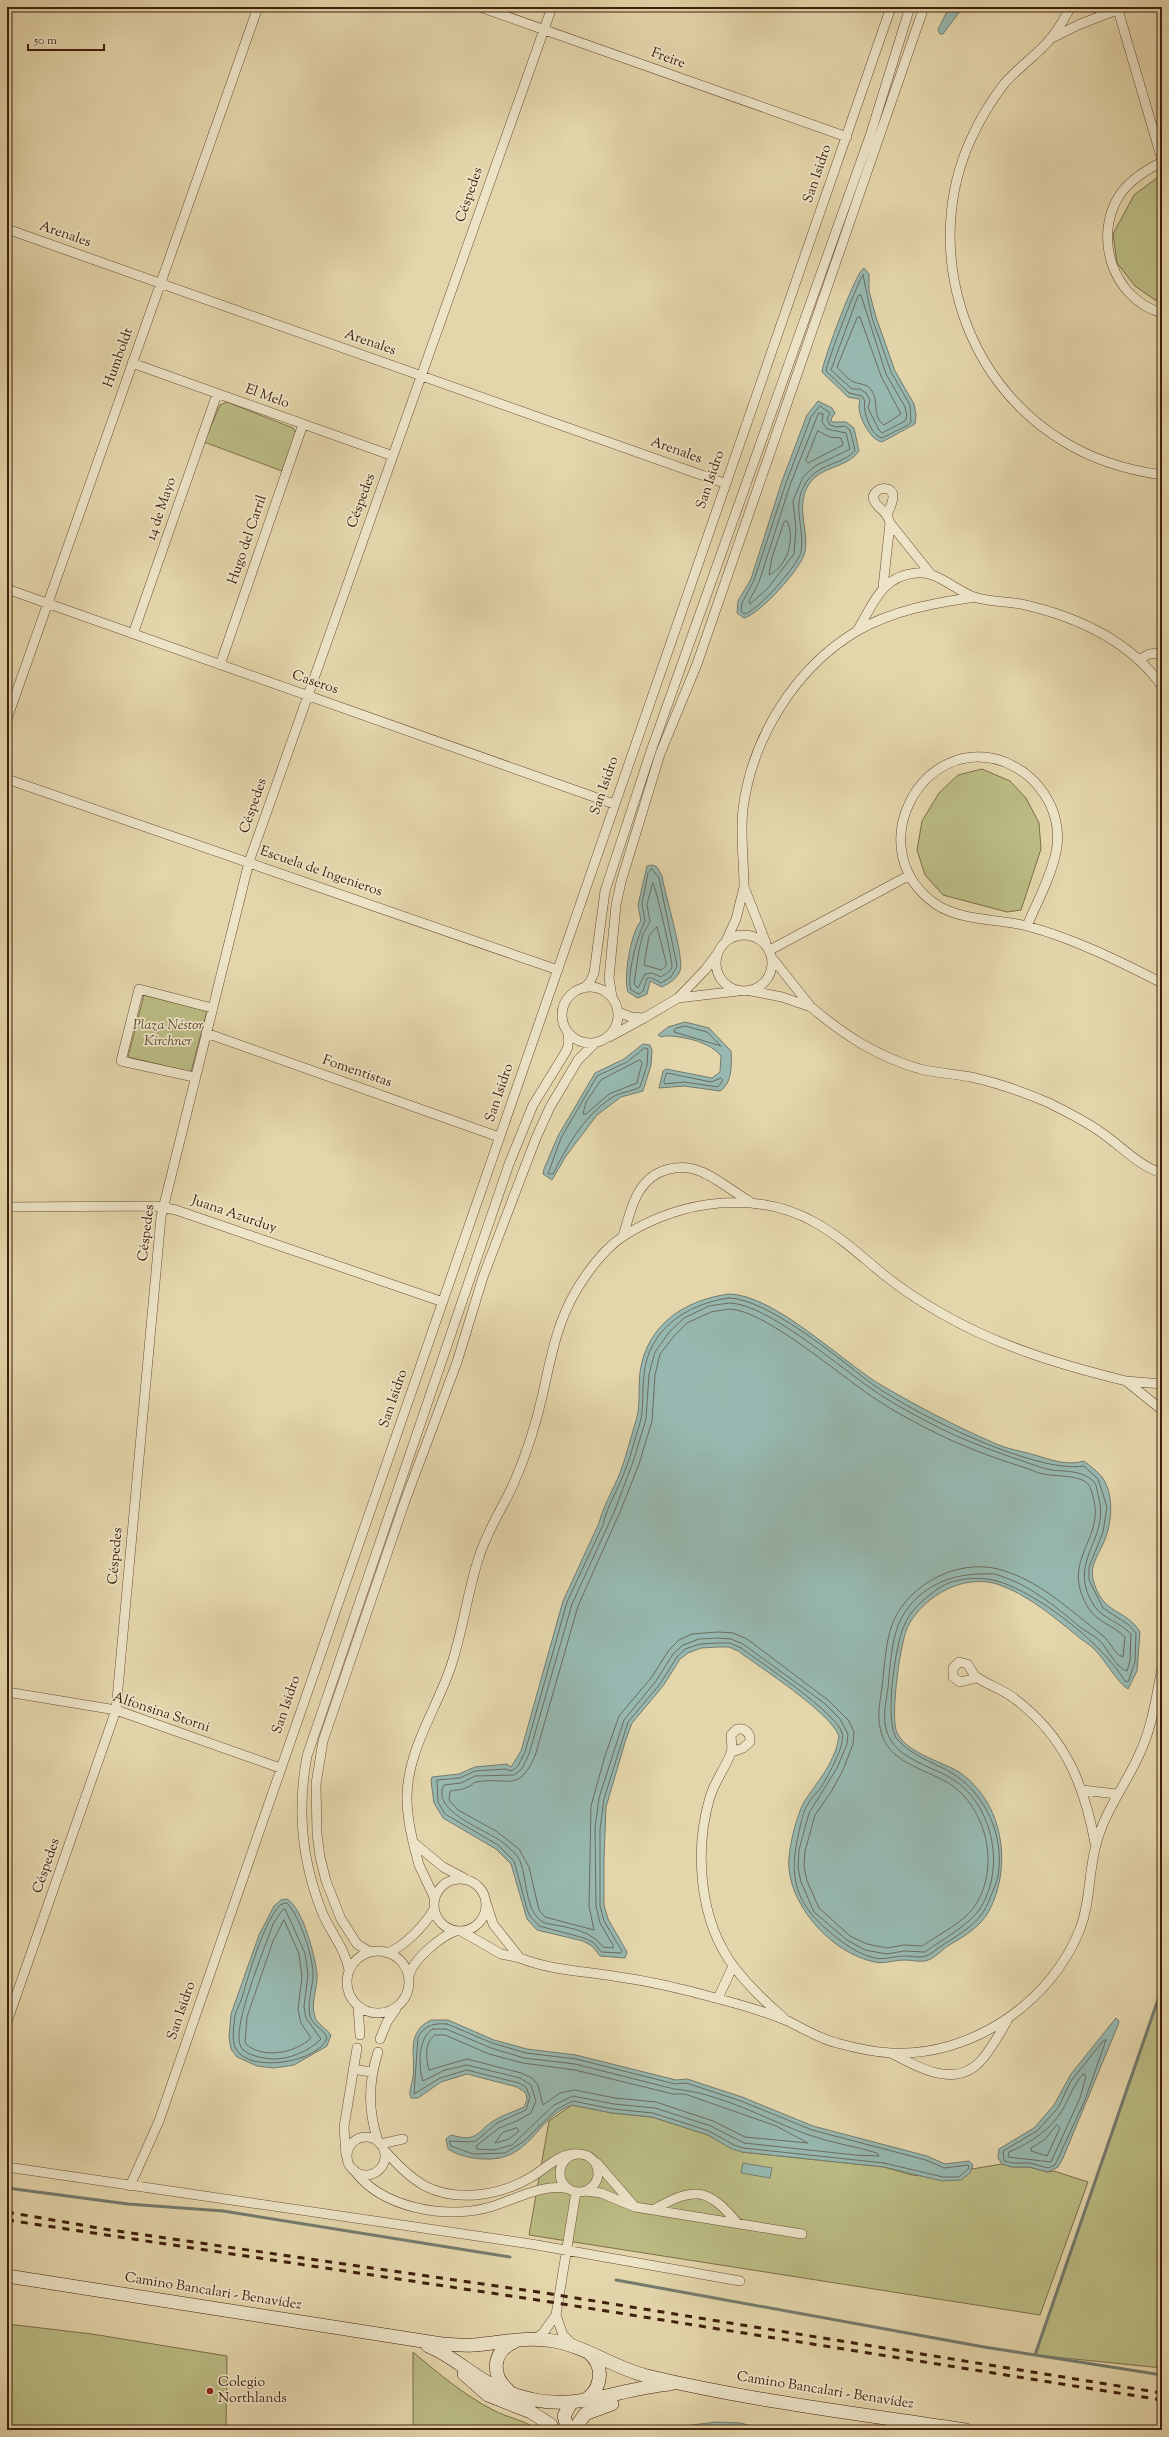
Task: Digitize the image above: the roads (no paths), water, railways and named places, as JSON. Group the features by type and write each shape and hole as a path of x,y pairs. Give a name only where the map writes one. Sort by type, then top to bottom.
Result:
{"main road":[{"name":"Camino Bancalari - Benavídez","path":"7,2276 413,2340 470,2345 536,2339 573,2345 634,2372 680,2383 781,2402 966,2430"},
{"name":"Camino Bancalari - Benavídez","path":"413,2340 437,2350 492,2385 512,2394 531,2399 576,2402 680,2383"},
{"path":"512,2394 498,2380 496,2366 501,2352 508,2345 518,2341"},
{"path":"568,2430 564,2416 576,2402 595,2391 600,2378 598,2365 586,2351"},
{"path":"455,2361 469,2379 488,2395 531,2412 553,2428"},
{"path":"574,2430 586,2414 617,2403 646,2388"},
{"path":"531,2399 553,2428"}],"street":[{"name":"Humboldt","path":"7,719 46,603 161,284 258,7"},
{"name":"Freire","path":"480,7 846,137"},
{"name":"Céspedes","path":"7,2022 116,1710 163,1207 249,862 552,7"},
{"name":"San Isidro","path":"130,2186 159,2121 280,1768 558,970 724,483 891,7"},
{"path":"370,1952 358,1944 341,1919 330,1892 322,1862 317,1833 316,1784 323,1741 398,1523 456,1362 475,1302 542,1125 578,1060 615,1028 618,1012 612,997 609,978 616,905 668,733 697,664 858,201 873,138 910,7"},
{"path":"399,2006 378,2014 367,2012 358,2006 348,1992 347,1981 349,1970 346,1956 332,1932 315,1895 304,1847 301,1798 306,1762 312,1738 511,1157 533,1105 568,1047 568,1032 562,1018 565,1004 570,995 584,988 590,982 594,973 604,891 658,730 873,138 924,7"},
{"path":"1072,7 1051,39 1005,82 978,123 961,162 950,222 951,261 957,299 969,333 988,368 1010,397 1032,419 1062,441 1095,458 1129,468 1162,475"},
{"path":"1093,7 1104,12 1121,9"},
{"path":"1051,39 1078,24 1121,9"},
{"path":"1121,9 1162,161 1138,176 1120,196 1111,216 1107,240 1111,263 1122,285 1144,306 1162,313"},
{"name":"Arenales","path":"7,229 724,483"},
{"name":"El Melo","path":"132,363 393,456"},
{"name":"14 de Mayo","path":"133,634 217,394"},
{"name":"Hugo del Carril","path":"220,665 303,424"},
{"path":"857,631 883,587 890,523 888,513"},
{"path":"890,523 930,573 975,597 1019,604 1069,617 1098,632 1140,660 1162,686"},
{"path":"883,587 905,575 930,573"},
{"name":"Caseros","path":"7,589 614,804"},
{"path":"568,1032 580,1041 600,1041 644,1018 678,998 705,970 725,942 736,919 744,887 743,809 751,772 760,746 778,712 802,678 835,648 857,631 915,608 975,597"},
{"path":"1140,660 1149,654 1162,653"},
{"path":"658,730 668,733"},
{"path":"1027,926 1056,852 1057,828 1052,806 1044,792 1025,772 1013,766 989,758 964,760 942,768 921,784 908,804 902,827 902,852 908,876 924,894 947,910 1027,926 1101,953 1162,983"},
{"name":"Escuela de Ingenieros","path":"7,779 558,970"},
{"path":"770,951 908,876"},
{"path":"744,887 770,951 772,970 767,979 759,986 750,990"},
{"path":"725,942 744,934 754,936 770,951 810,1007 844,1034 885,1057 921,1069 972,1078 1024,1093 1050,1104 1100,1131 1151,1170 1162,1173"},
{"path":"719,951 716,966 720,976 726,984 740,990"},
{"path":"584,988 599,988 612,997"},
{"path":"194,1078 121,1061 139,989 212,1008"},
{"path":"678,998 750,990 782,997 810,1007"},
{"path":"618,1012 631,1017 644,1018"},
{"name":"Fomentistas","path":"206,1033 499,1137"},
{"path":"623,1236 640,1190 655,1174 669,1168 681,1167 704,1172 748,1201 813,1221 847,1244 909,1293 970,1328 1030,1354 1126,1381 1162,1384"},
{"path":"435,1899 419,1865 413,1842 407,1798 411,1768 418,1744 450,1669 464,1624 479,1557 507,1498 526,1449 537,1416 552,1348 566,1309 592,1268 623,1236 675,1212 696,1206 748,1201"},
{"name":"Juana Azurduy","path":"7,1207 163,1207 443,1302"},
{"path":"463,1298 475,1302"},
{"path":"1126,1381 1162,1410"},
{"path":"387,1519 398,1523"},
{"path":"889,2053 922,2051 943,2047 987,2032 1009,2017 1037,1994 1052,1976 1073,1944 1090,1892 1096,1845 1116,1794 1138,1758 1148,1736 1162,1668"},
{"path":"976,1678 1015,1699 1047,1729 1071,1765 1083,1790 1096,1845"},
{"name":"Alfonsina Storni","path":"7,1692 116,1710 280,1768"},
{"path":"312,1738 323,1741"},
{"path":"732,1752 718,1777 710,1797 704,1829 701,1867 704,1888 713,1923 733,1966 765,2002 787,2021"},
{"path":"1083,1790 1116,1794"},
{"path":"413,1842 443,1868 468,1880 480,1888 494,1924 520,1958"},
{"path":"468,1880 458,1879 449,1881 442,1886 435,1899 434,1909 437,1918 443,1925 458,1931 501,1954 520,1958 544,1966 642,1980 718,1998 787,2021 834,2042 889,2053 932,2073 951,2075 962,2074 975,2067 984,2058 1009,2017"},
{"path":"380,2039 387,2022 408,1991 412,1966 443,1937 474,1927 481,1920 486,1902"},
{"path":"349,1970 360,1957 370,1952 387,1952 396,1949 425,1922 434,1909"},
{"path":"387,1952 402,1962 409,1979"},
{"path":"718,1998 733,1966"},
{"path":"358,2006 360,2035"},
{"path":"358,2048 353,2069 344,2127 344,2146 348,2162 361,2180 382,2195 404,2203 440,2211 471,2211 548,2188 586,2191 601,2193 635,2207 802,2234"},
{"path":"354,2170 367,2174 377,2171 384,2160 370,2102 372,2072 378,2052"},
{"path":"353,2069 372,2072"},
{"path":"348,2162 349,2148 356,2140 365,2137 381,2145 405,2171 426,2186 454,2194 472,2195 487,2194 512,2187 564,2155 578,2154 588,2156 594,2160 635,2207"},
{"path":"381,2145 403,2139"},
{"path":"573,2191 561,2179 560,2168 565,2159 578,2154"},
{"path":"586,2191 592,2187 598,2178 599,2170 594,2160"},
{"path":"7,2167 567,2251 740,2281"},
{"path":"536,2339 543,2333 556,2314 567,2251 573,2191"},
{"path":"653,2210 680,2195 698,2193 717,2203 738,2224"},
{"path":"556,2314 564,2335 573,2345"}],"water":[{"path":"949,7 963,7 943,34 940,34 938,30"},
{"path":"864,268 869,274 869,291 876,317 895,371 914,404 916,415 915,424 882,442 870,434 864,424 860,413 859,399 848,397 822,372 847,299"},
{"path":"818,401 832,408 835,413 831,419 832,422 846,422 854,428 859,451 848,461 820,474 809,484 803,501 806,543 802,560 779,590 770,599 760,608 744,618 737,613 738,601 751,579 782,481 807,415"},
{"path":"652,865 657,867 662,876 681,964 680,971 672,981 662,987 650,981 647,994 638,998 628,992 627,966 634,934 641,921 638,905 647,866"},
{"path":"685,1022 709,1028 731,1051 731,1068 729,1079 724,1088 720,1091 684,1086 659,1088 663,1071 666,1069 712,1078 720,1072 721,1056 711,1047 690,1039 667,1036 661,1037 658,1035 668,1027"},
{"path":"643,1044 650,1045 652,1050 651,1065 643,1091 621,1097 597,1115 566,1156 552,1180 543,1174 558,1136 595,1073 624,1059"},
{"path":"729,1294 747,1297 767,1305 807,1331 881,1385 965,1430 1004,1447 1053,1460 1066,1463 1084,1461 1102,1477 1109,1492 1111,1510 1110,1519 1106,1536 1095,1561 1092,1574 1097,1591 1102,1600 1134,1624 1140,1632 1137,1671 1128,1689 1091,1646 1029,1599 997,1584 971,1582 947,1589 925,1604 909,1624 902,1644 897,1676 895,1708 896,1730 900,1738 914,1750 959,1772 974,1785 986,1800 994,1817 1000,1836 1002,1855 1001,1874 996,1893 986,1916 967,1934 929,1960 875,1962 860,1957 845,1950 831,1940 818,1928 798,1900 792,1884 789,1869 791,1843 796,1822 806,1799 831,1761 839,1736 833,1726 823,1715 809,1703 738,1651 729,1647 701,1648 688,1653 680,1659 663,1686 632,1723 626,1739 606,1807 604,1860 604,1905 608,1919 627,1952 625,1958 600,1956 592,1946 583,1941 537,1930 527,1919 511,1864 496,1849 443,1818 434,1803 431,1781 432,1777 459,1774 475,1767 507,1764 511,1767 521,1751 563,1601 599,1523 624,1461 637,1418 640,1372 644,1355 651,1340 671,1317 698,1302"},
{"path":"287,1899 293,1904 303,1922 314,1956 317,1974 313,2006 315,2017 331,2035 327,2046 294,2065 274,2068 257,2066 237,2057 231,2049 229,2037 231,2014 259,1935 274,1906 281,1900"},
{"path":"1116,2018 1119,2021 1118,2025 1058,2167 1048,2172 1029,2167 1012,2167 1002,2164 998,2158 999,2149 1034,2128 1054,2105 1071,2074"},
{"path":"431,2020 448,2020 494,2040 527,2049 576,2055 676,2080 687,2079 742,2097 813,2126 927,2156 945,2164 969,2161 973,2165 970,2173 961,2180 942,2181 884,2167 742,2152 732,2149 708,2135 652,2117 612,2113 572,2105 549,2119 532,2138 512,2154 499,2158 483,2159 465,2156 448,2149 446,2139 451,2135 467,2138 476,2135 498,2118 524,2107 527,2100 526,2093 517,2087 467,2074 441,2082 418,2098 411,2098 410,2091 414,2069 413,2045 418,2031 423,2025"},
{"path":"743,2163 772,2168 770,2178 741,2173"},
{"path":"716,2422 740,2423 770,2430 675,2430 685,2426"}],"waterway":[{"path":"1035,2355 1162,1988"},
{"path":"7,2188 128,2204 223,2211 510,2257"},
{"path":"616,2280 984,2347 1162,2375"}],"railway":[{"path":"7,2212 110,2230 545,2293 1162,2393"},
{"path":"7,2220 544,2301 1162,2400"}],"place":[{"name":"Colegio Northlands","path":"210,2391"}],"park label":[{"name":"Plaza Néstor Kirchner","path":"168,1034"}]}
